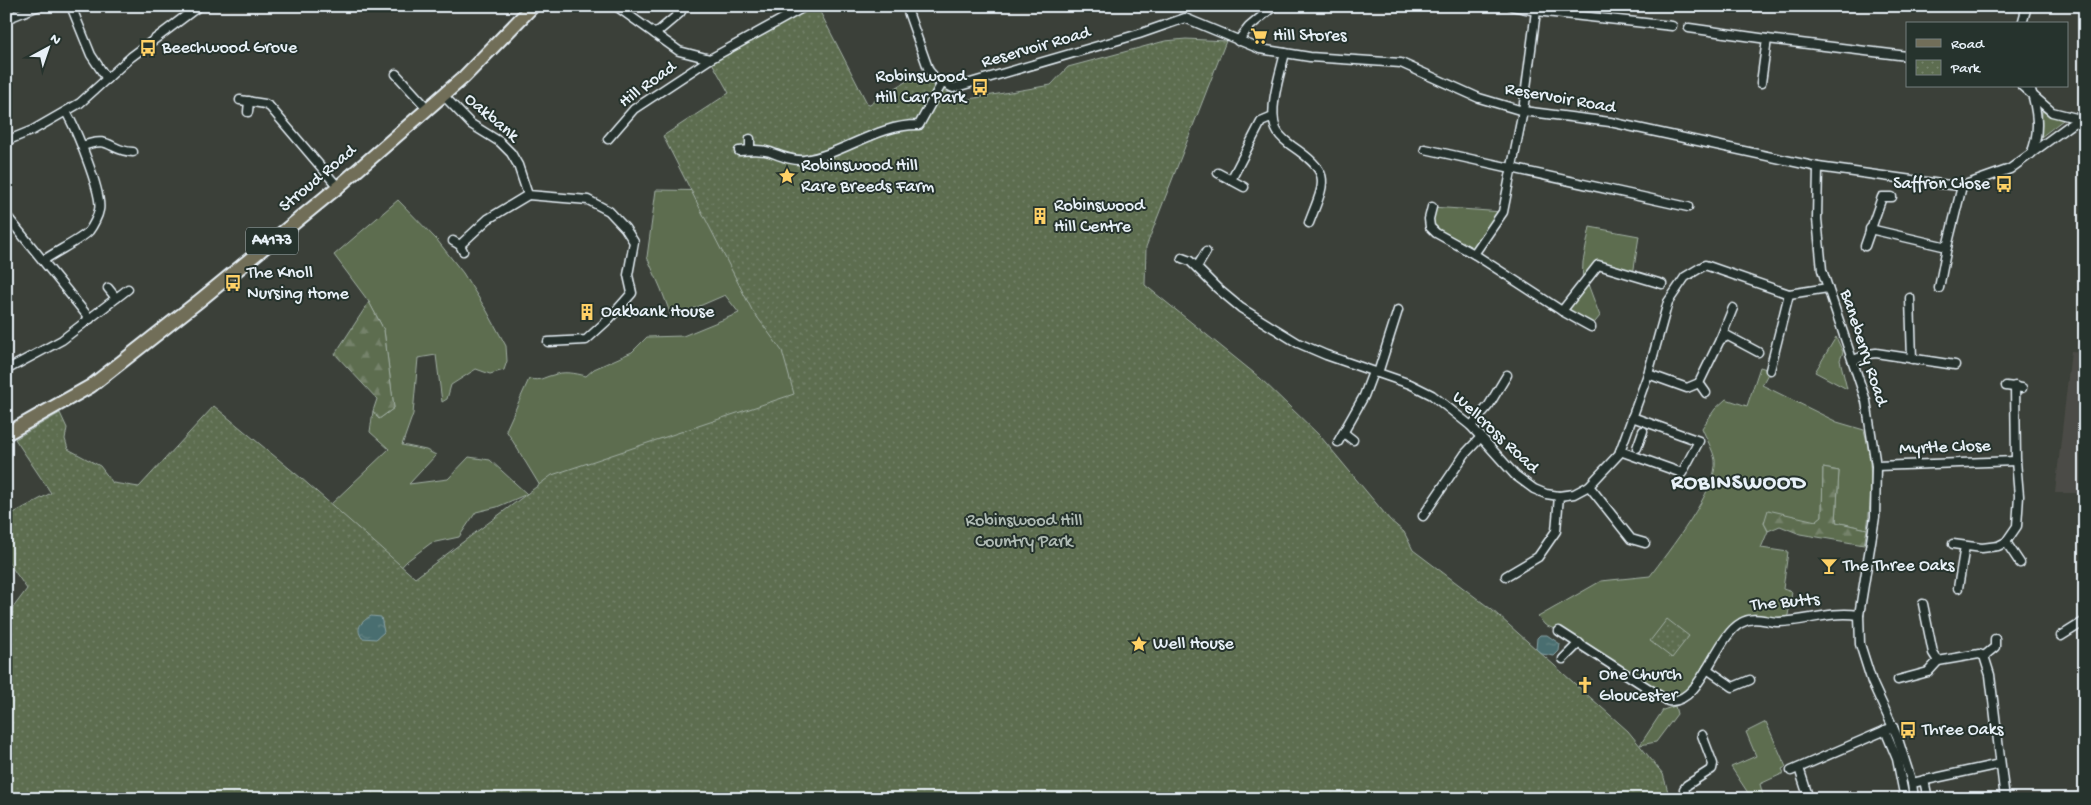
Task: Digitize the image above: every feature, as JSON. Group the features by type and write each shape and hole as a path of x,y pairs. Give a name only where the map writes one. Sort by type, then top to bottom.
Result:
{"main road":[{"name":"A4173","path":"517,21 526,6"},
{"name":"A4173","path":"517,21 533,6"},
{"name":"Stroud Road","path":"6,434 91,386 199,301 338,187 464,77 517,21"}],"street":[{"path":"6,19 39,6"},
{"path":"71,6 91,55 107,79"},
{"path":"6,141 33,130 87,98 132,57 198,6"},
{"path":"616,6 679,52 710,59 806,6"},
{"path":"654,34 680,14 684,6"},
{"path":"739,151 769,152 794,160 804,160 838,150 894,126 919,126 942,83 929,71 906,6"},
{"path":"1238,41 1248,27 1274,6"},
{"path":"1512,6 1536,12 1672,26"},
{"path":"2022,22 2027,6"},
{"path":"1474,254 1503,212 1522,111 1536,12"},
{"name":"Reservoir Road","path":"942,83 953,88 1139,34 1185,18 1260,49 1285,53 1401,63 1479,98 1522,111 1610,122 1818,166 1962,186 2010,169 2082,118"},
{"path":"1689,28 1906,56"},
{"path":"1761,83 1767,39"},
{"path":"1285,53 1273,117 1276,131 1283,139 1313,161 1320,170 1322,179 1321,192 1309,223"},
{"name":"Hill Road","path":"608,139 634,109 710,59"},
{"path":"396,74 427,108"},
{"path":"2024,88 2052,112 2082,118"},
{"path":"2030,156 2035,145 2038,130 2037,114 2031,88"},
{"name":"Oakbank","path":"443,95 471,124 500,142 511,154 518,165 528,195"},
{"path":"240,100 265,104 270,107 338,187"},
{"path":"248,112 249,101"},
{"path":"44,260 57,250 85,235 90,230 99,211 98,197 83,146 66,112"},
{"path":"1231,180 1261,122 1273,117"},
{"path":"750,139 750,150"},
{"path":"83,146 96,141 102,141 130,152"},
{"path":"1426,148 1510,169 1688,207"},
{"name":"Baneberry Road","path":"1818,166 1817,219 1822,270 1854,360 1871,422 1876,466 1874,529 1859,615 1860,644 1865,664 1912,783 1914,799"},
{"path":"1218,173 1244,187"},
{"path":"1939,288 1962,186"},
{"path":"458,246 488,218 528,195 588,200 609,212 625,228 634,242 628,275 632,293 609,319 586,340 548,342"},
{"path":"1865,246 1882,197 1892,197"},
{"path":"1432,207 1428,219 1430,227 1436,233 1474,254 1562,311 1591,327"},
{"path":"6,215 90,319"},
{"path":"1870,229 1947,247"},
{"path":"1197,266 1206,252"},
{"name":"Wellcross Road","path":"1182,258 1197,266 1217,288 1241,308 1298,343 1410,384 1432,395 1471,426 1515,475 1534,489 1546,494 1559,496"},
{"path":"1562,311 1598,265 1662,284"},
{"path":"1506,576 1538,557 1556,531 1559,496 1574,494 1589,486 1619,454 1648,374 1668,302 1685,277 1705,265 1789,294 1828,288"},
{"path":"108,288 116,298"},
{"path":"6,370 62,340 128,289"},
{"path":"1770,370 1789,294"},
{"path":"1910,298 1912,359"},
{"path":"1648,374 1687,388 1699,383 1733,308"},
{"path":"1338,442 1376,373 1398,310"},
{"path":"1720,340 1728,336 1758,352"},
{"path":"1854,360 1876,353 1955,365"},
{"path":"1471,426 1489,405 1507,375"},
{"path":"1699,383 1706,393"},
{"name":"Myrtle Close","path":"2006,386 2019,387 2016,461 2018,516 2017,526 2006,542"},
{"path":"1620,451 1682,473 1699,441 1632,417"},
{"path":"1626,436 1639,444 1643,431"},
{"path":"1344,433 1353,440"},
{"path":"1423,516 1466,454 1481,437"},
{"name":"Myrtle Close","path":"1876,466 2016,461"},
{"path":"1589,486 1631,539 1645,543"},
{"path":"1954,544 1982,548 1998,546 2006,542 2020,563"},
{"path":"1958,588 1965,546"},
{"path":"1922,604 1933,653 1938,660"},
{"name":"The Butts","path":"1559,631 1668,701 1676,702 1682,700 1707,669 1724,639 1740,623 1757,618 1780,622 1826,614 1859,615"},
{"path":"2061,636 2085,621"},
{"path":"1984,656 1995,647 1996,639"},
{"path":"1563,660 1579,643"},
{"path":"1898,680 1928,672 1938,660 1979,654 1984,656"},
{"path":"1984,656 1990,676 2005,799"},
{"path":"1707,669 1733,687 1750,680"},
{"path":"1790,771 1889,728 1898,759 1905,799"},
{"path":"1687,799 1684,789 1687,785 1712,769 1713,764 1702,735"},
{"path":"1912,783 2000,764"},
{"path":"1799,768 1809,799"},
{"path":"1924,780 1928,799"}],"shaded area":[{"path":"2071,351 2085,352 2085,493 2055,493"}],"green space":[{"name":"Robinswood Hill Country Park","path":"806,6 817,6 868,105 915,76 963,100 1051,85 1068,67 1165,41 1186,39 1226,41 1146,247 1145,285 1259,377 1321,437 1390,520 1404,532 1413,550 1491,609 1628,731 1663,774 1670,799 6,799 6,617 27,589 6,559 6,517 51,493 15,439 60,413 67,428 65,439 68,449 100,466 113,483 139,487 214,406 301,478 415,578 552,475 794,394 782,351 752,310 663,136 729,93 710,59"},
{"path":"2042,111 2063,120 2041,137"},
{"path":"656,190 731,191 806,395 551,504 506,430 529,379 539,379 565,373 586,376 594,369 632,352 647,337 683,336 739,313 725,295 672,318 647,257"},
{"path":"398,200 437,240 463,273 506,346 507,361 504,370 490,374 476,369 451,385 447,399 442,402 436,355 418,358 413,414 402,445 426,450 436,455 409,484 448,479 469,457 490,460 527,494 497,507 476,512 459,537 431,543 407,561 391,578 330,505 389,449 370,432 373,411 379,419 394,408 384,330 369,302 334,255"},
{"path":"1432,207 1503,212 1474,254 1430,227"},
{"path":"1590,227 1639,236 1633,275 1598,265 1586,279 1600,316 1591,327 1562,311 1582,285 1583,262"},
{"path":"369,302 384,330 394,408 379,419 373,411 377,399 335,354"},
{"path":"1836,337 1843,352 1840,360 1847,389 1815,372"},
{"path":"1760,367 1770,370 1762,385 1837,422 1864,430 1869,454 1871,479 1867,529 1836,522 1839,471 1823,468 1822,516 1816,521 1764,523 1768,531 1761,548 1788,552 1783,589 1792,592 1787,621 1740,623 1692,689 1676,702 1559,631 1545,625 1538,617 1601,581 1650,576 1679,537 1709,487 1714,472 1715,460 1702,428 1715,409 1726,399 1747,406"},
{"path":"1823,468 1839,471 1836,522 1867,529 1864,545 1800,534 1780,526 1768,531 1764,523 1768,510 1816,521 1822,516"},
{"path":"1667,619 1689,636 1672,658 1650,641"},
{"path":"1675,706 1677,714 1656,742 1640,745 1663,710"},
{"path":"1766,722 1786,767 1782,769 1784,773 1760,784 1764,799 1752,799 1731,767 1756,756 1746,732"}],"water":[{"path":"371,616 381,617 384,632 376,639 362,638 359,628"},
{"path":"1540,635 1547,635 1560,644 1559,651 1554,656 1542,654 1536,649 1537,638"}],"place":[{"name":"Hill Stores","path":"1259,36"},
{"name":"Beechwood Grove","path":"148,48"},
{"name":"Robinswood Hill Car Park","path":"980,87"},
{"name":"Robinswood Hill Rare Breeds Farm","path":"787,176"},
{"name":"Saffron Close","path":"2004,184"},
{"name":"Robinswood Hill Centre","path":"1040,216"},
{"name":"The Knoll Nursing Home","path":"233,283"},
{"name":"Oakbank House","path":"587,312"},
{"name":"The Three Oaks","path":"1829,566"},
{"name":"Well House","path":"1139,644"},
{"name":"One Church Gloucester","path":"1585,685"},
{"name":"Three Oaks","path":"1908,730"}],"district":[{"name":"ROBINSWOOD","path":"1739,484"}]}
